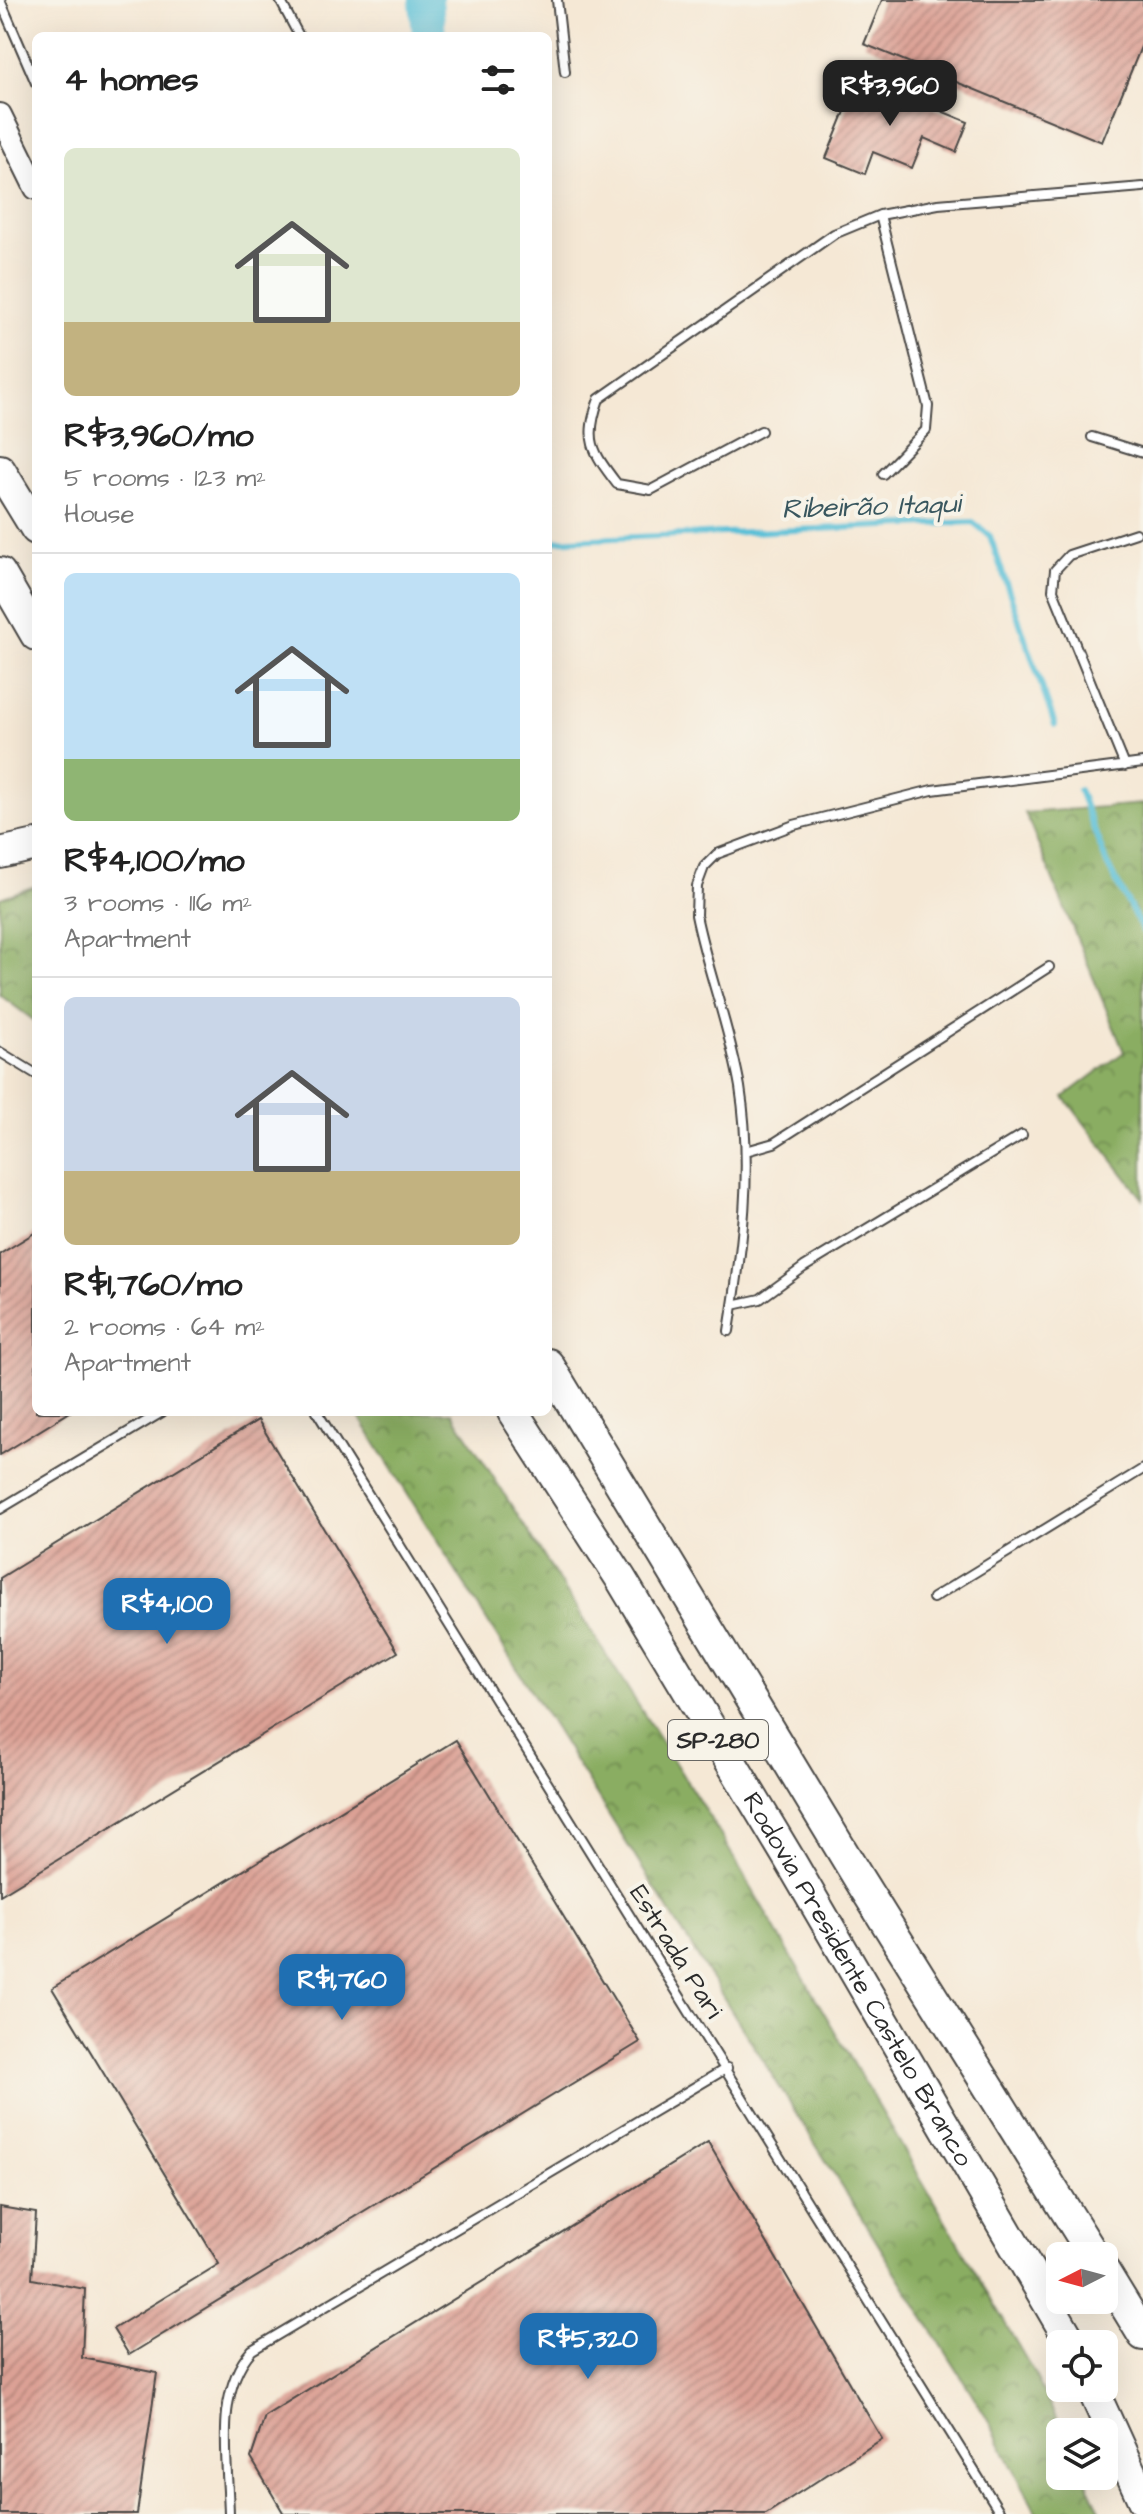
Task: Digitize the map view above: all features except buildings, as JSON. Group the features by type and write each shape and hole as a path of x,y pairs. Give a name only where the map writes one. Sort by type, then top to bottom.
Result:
{"highway":[{"path":"0,470 32,522"},
{"path":"0,573 32,628"},
{"path":"0,853 32,846"},
{"name":"Rodovia Presidente Castelo Branco","path":"552,1371 859,1879 1085,2242"},
{"name":"Rodovia Presidente Castelo Branco","path":"516,1416 621,1579 780,1844 1063,2330"},
{"path":"1118,2294 1143,2335"},
{"path":"1098,2402 1143,2500"},
{"path":"1110,2402 1143,2450"}],"main road":[{"path":"0,115 32,180"}],"lane":[{"path":"0,0 32,74"},
{"path":"280,0 297,32"},
{"path":"557,0 565,72"},
{"path":"761,431 651,490 617,484 597,457 589,426 599,399 834,234 880,215 938,204 1143,187"},
{"path":"880,215 928,406 926,430 883,474"},
{"path":"1092,437 1143,453"},
{"path":"1125,766 1053,590 1055,570 1069,555 1136,533"},
{"path":"729,1331 746,1205 746,1151 740,1087 696,915 697,886 704,867 717,854 794,825 932,790 1143,763"},
{"path":"746,1151 774,1143 1049,967"},
{"path":"0,1052 32,1072"},
{"path":"733,1305 760,1299 804,1267 1022,1135"},
{"path":"0,1509 155,1416"},
{"name":"Estrada Pari","path":"320,1416 1001,2514"},
{"path":"933,1598 1143,1469"},
{"path":"229,2514 228,2402 232,2378 252,2350 727,2068"}],"green space":[{"path":"1143,804 1143,1199 1064,1097 1124,1052 1025,813"},
{"path":"32,887 32,1019 0,995 0,898"},
{"path":"359,1416 455,1416 717,1829 1033,2371 1056,2418 1046,2418 1046,2490 1091,2490 1102,2514 1037,2514 986,2416"}],"waterway":[{"path":"426,0 429,32"},
{"name":"Ribeirão Itaqui","path":"552,541 973,522 990,536 1055,725"},
{"name":"Ribeirão Itaqui","path":"1079,790 1107,864 1143,931"}]}
